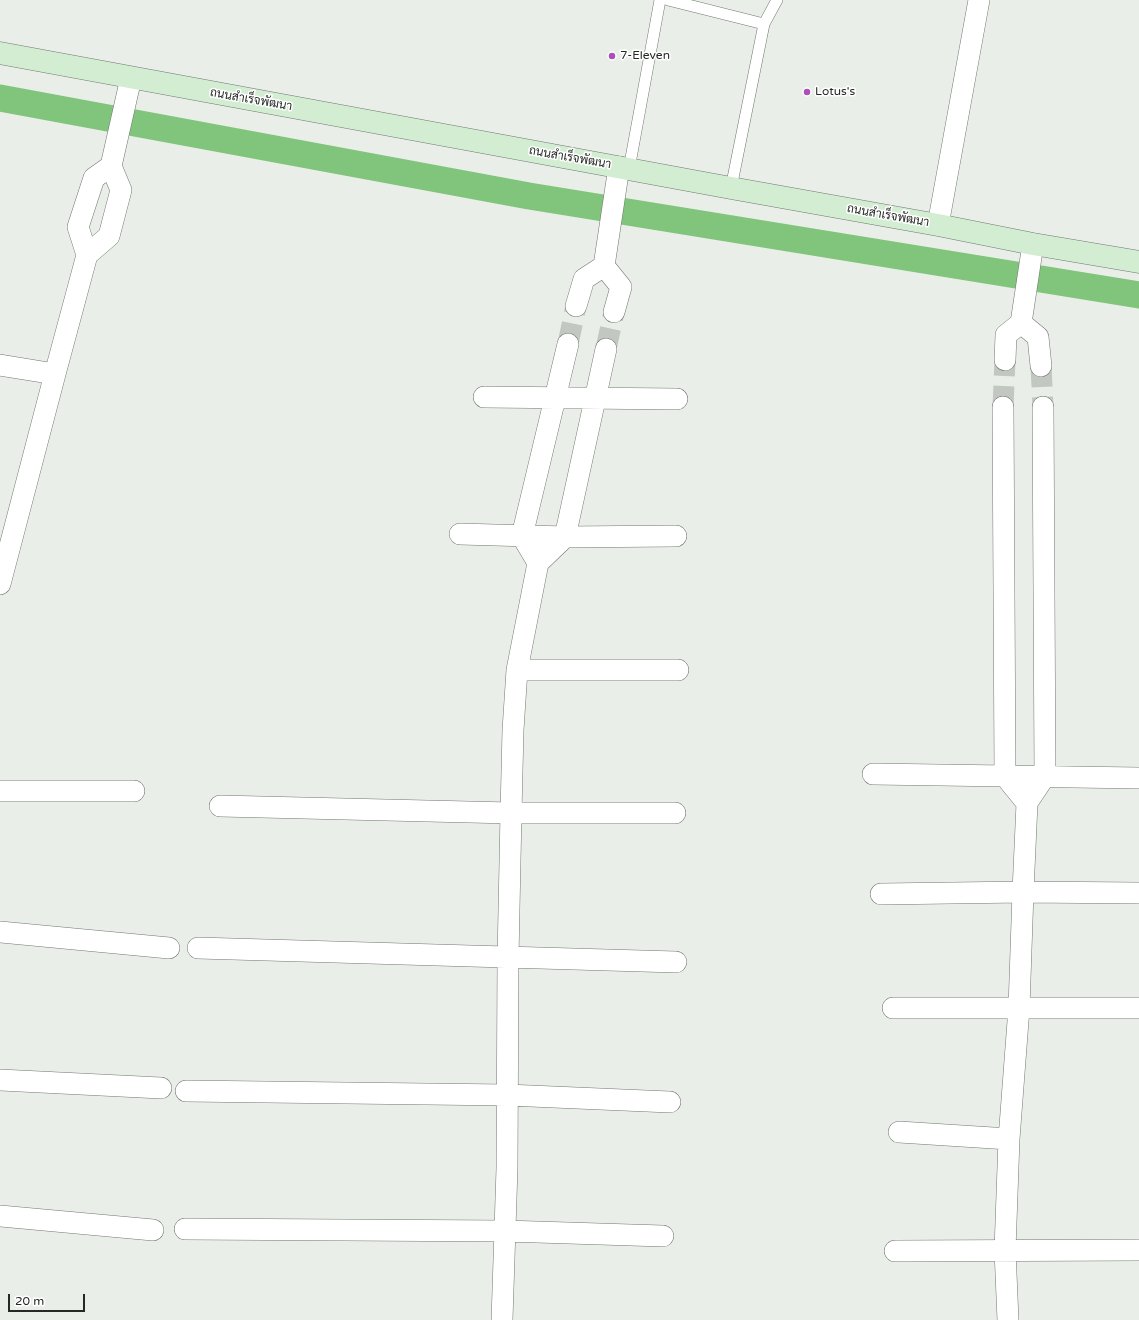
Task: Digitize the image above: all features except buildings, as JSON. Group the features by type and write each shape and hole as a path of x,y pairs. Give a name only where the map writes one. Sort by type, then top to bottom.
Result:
{"street":[{"path":"938,225 979,0"},
{"name":"ถนนสำเร็จพัฒนา","path":"0,53 938,225 1033,244 1139,262"},
{"path":"87,255 109,236 121,190 113,159 131,78"},
{"path":"0,584 6,539 55,374 87,255 78,227 94,178 113,159"},
{"path":"614,312 621,287 605,261 615,198 624,168"},
{"path":"1005,360 1006,335 1022,318 1033,244"},
{"path":"576,306 584,278 605,261"},
{"path":"1022,318 1038,337 1041,366"},
{"path":"538,563 522,536 568,344"},
{"path":"502,1320 505,1231 510,813 517,670 538,563 565,537 606,349"},
{"path":"0,365 55,374"},
{"path":"484,397 677,399"},
{"path":"1008,1320 1005,1250 1009,1139 1019,1008 1027,803 1044,776 1044,407"},
{"path":"1003,408 1005,776 1027,803"},
{"path":"460,534 565,537 676,536"},
{"path":"517,670 678,670"},
{"path":"873,774 1139,778"},
{"path":"0,792 134,791"},
{"path":"220,806 510,813 675,813"},
{"path":"881,894 1023,892 1139,893"},
{"path":"0,932 169,948"},
{"path":"198,948 676,962"},
{"path":"893,1008 1139,1008"},
{"path":"0,1080 161,1088"},
{"path":"186,1091 507,1095 670,1102"},
{"path":"899,1132 1009,1139"},
{"path":"0,1216 153,1230"},
{"path":"185,1229 505,1231 663,1236"},
{"path":"895,1251 1139,1250"}],"lane":[{"path":"624,168 660,0"},
{"path":"668,0 764,24"},
{"path":"731,188 764,24 777,0"}],"waterway":[{"path":"0,98 529,196 1139,295"}],"tunnel":[{"path":"568,344 576,306"},
{"path":"606,349 614,312"},
{"path":"1003,407 1005,360"},
{"path":"1041,366 1043,407"}],"place":[{"name":"7-Eleven","path":"612,56"},
{"name":"Lotus's","path":"807,92"}]}
